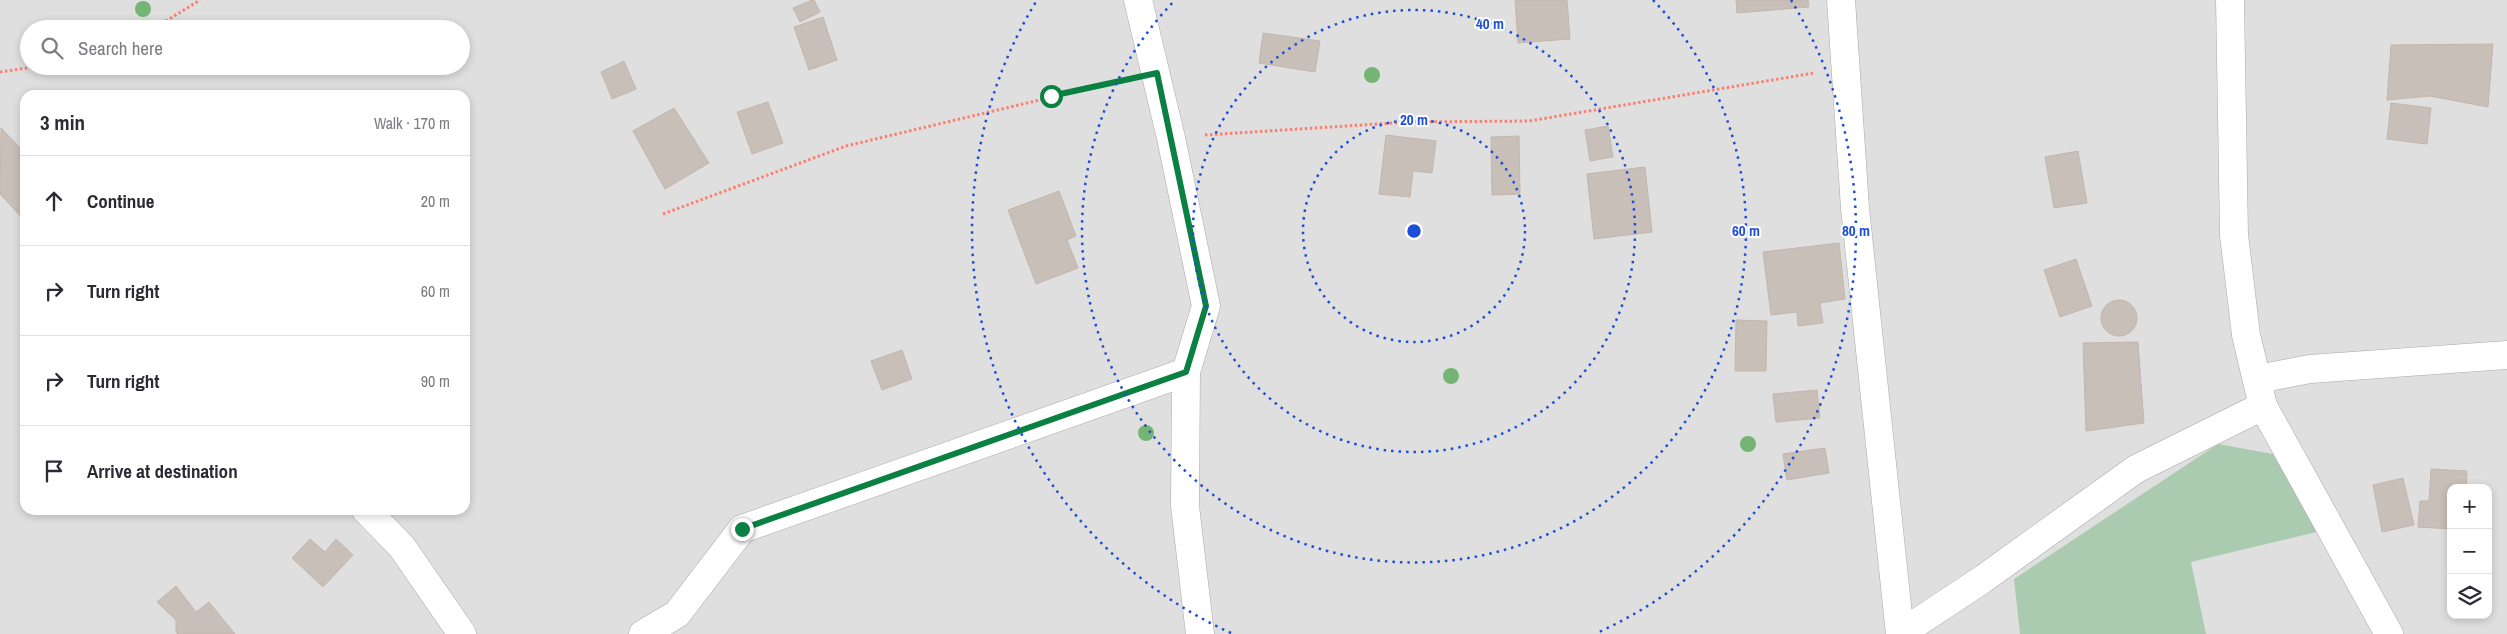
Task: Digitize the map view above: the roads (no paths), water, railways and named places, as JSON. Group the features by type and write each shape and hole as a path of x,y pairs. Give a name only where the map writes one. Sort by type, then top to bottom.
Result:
{"street":[{"path":"1138,0 1157,73 1206,306 1186,372 1185,506 1200,634"},
{"path":"1841,0 1844,68 1855,208 1900,634 1983,579 2136,469 2263,406"},
{"path":"2230,0 2234,236 2246,335 2263,406 2389,634"},
{"path":"2257,379 2310,368 2507,355"},
{"path":"643,634 677,614 742,529 1186,372"},
{"path":"371,515 402,547 462,634"}]}
